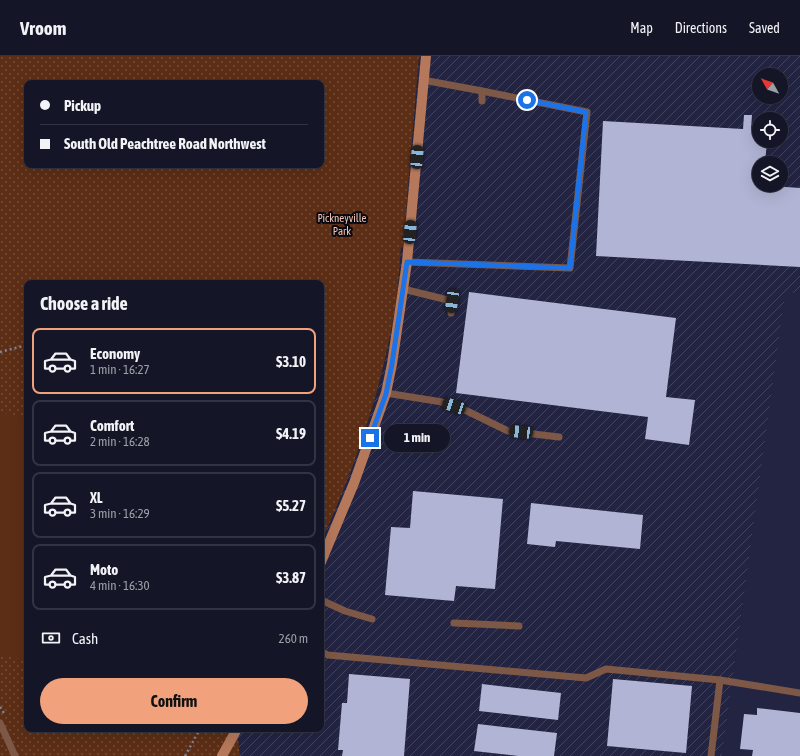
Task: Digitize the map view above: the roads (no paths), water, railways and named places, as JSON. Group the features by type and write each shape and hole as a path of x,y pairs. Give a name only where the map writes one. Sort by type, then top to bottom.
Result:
{"street":[{"path":"324,555 354,483 386,394 392,364 407,262 426,56"},
{"path":"222,756 235,732"}],"lane":[{"path":"407,262 570,268 586,112 424,80"},
{"path":"482,91 482,100"},
{"path":"403,289 452,301 450,313"},
{"path":"386,394 442,402 467,411 508,431 559,437"},
{"path":"324,601 345,611 372,619"},
{"path":"454,623 519,626"},
{"path":"324,653 336,655 586,678 606,669 720,680 800,693"},
{"path":"711,756 720,680"},
{"path":"0,723 15,756"}],"park label":[{"name":"Pickneyville Park","path":"342,224"}]}
